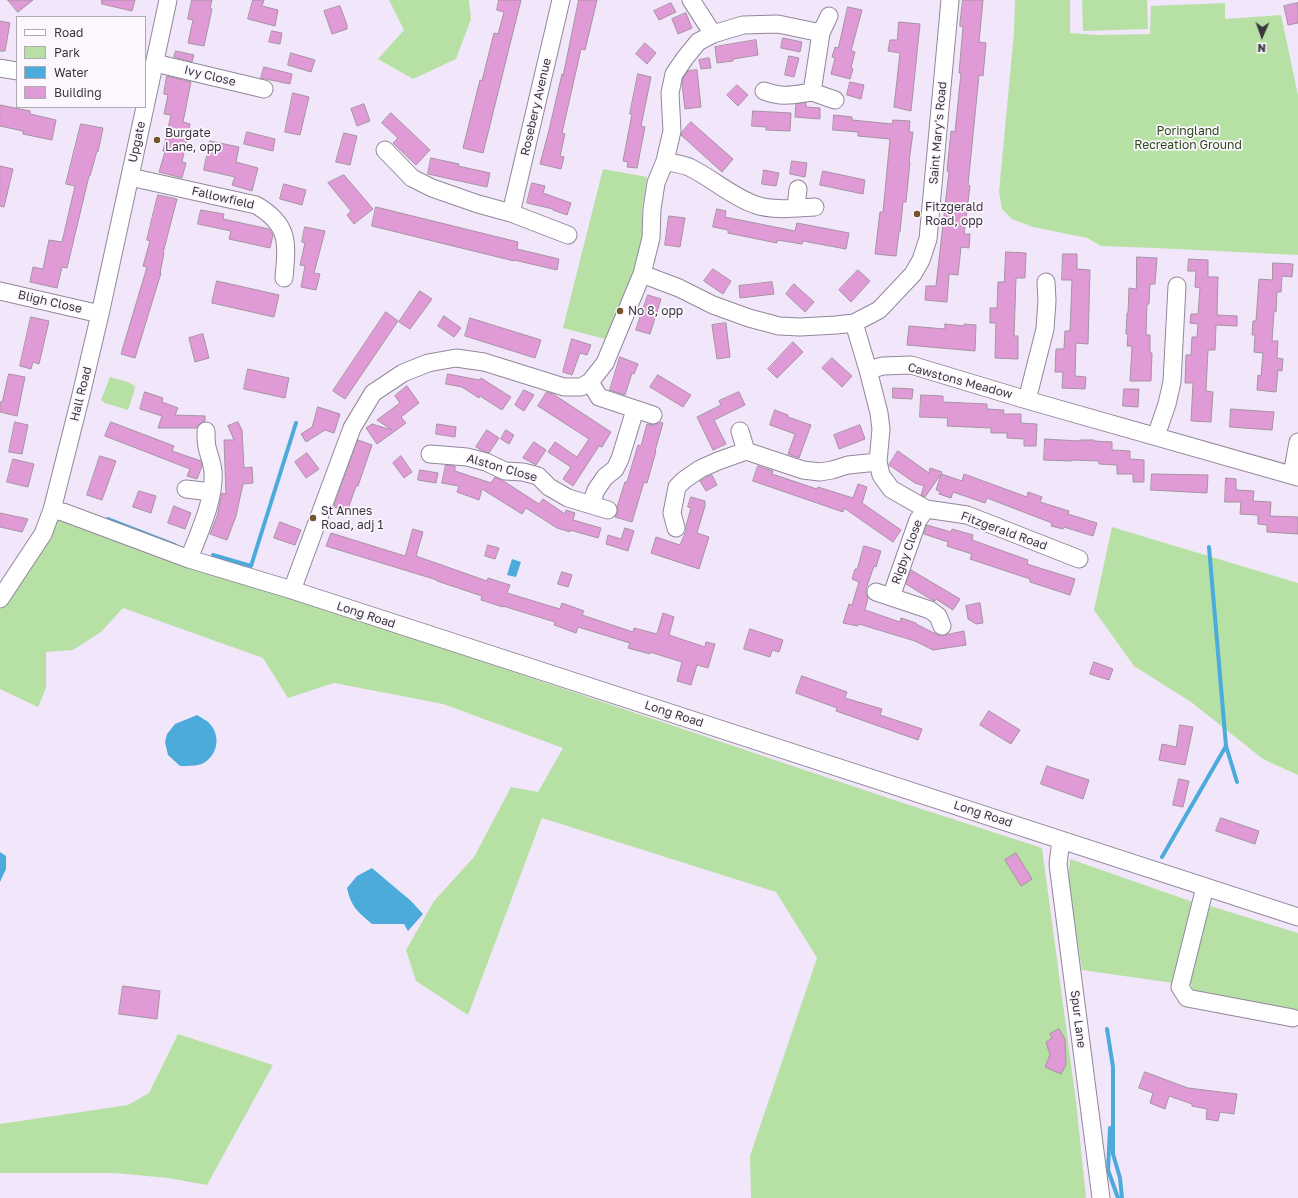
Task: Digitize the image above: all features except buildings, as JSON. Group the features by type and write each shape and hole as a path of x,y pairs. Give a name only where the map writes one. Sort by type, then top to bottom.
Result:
{"street":[{"name":"Upgate","path":"146,99 156,62 168,0"},
{"name":"Rosebery Avenue","path":"512,213 561,0"},
{"path":"691,0 713,34"},
{"name":"Saint Mary's Road","path":"642,274 678,288 713,305 749,318 779,326 818,327 854,322 879,310 913,274 921,260 928,239 950,0"},
{"path":"812,92 821,33 829,16"},
{"path":"292,590 352,428 373,393 403,373 428,363 456,358 484,362 564,387 581,387 590,382 605,363 642,274 651,238 652,209 656,183 665,161 672,131 670,92 674,74 698,42 713,34 743,25 778,24 821,33"},
{"name":"Ivy Close","path":"156,62 264,89"},
{"path":"0,68 16,71"},
{"path":"764,91 777,96 812,92 835,100"},
{"name":"Upgate","path":"130,177 144,108"},
{"path":"385,157 412,178 432,188 478,204 512,213 568,235"},
{"path":"665,161 687,166 737,197 757,206 778,208 815,207"},
{"name":"Fallowfield","path":"130,177 256,205 266,211 275,219 283,230 287,248 284,278"},
{"name":"Hall Road","path":"0,599 43,534 52,510 100,314 130,177"},
{"path":"796,208 798,189"},
{"name":"Cawstons Meadow","path":"1027,400 1045,329 1047,301 1046,282"},
{"path":"1156,436 1167,404 1172,382 1177,286"},
{"name":"Bligh Close","path":"0,291 100,314"},
{"name":"Fitzgerald Road","path":"854,322 879,413 881,429 878,462 881,476 890,489 926,509 966,515 1080,559"},
{"name":"Cawstons Meadow","path":"868,370 883,366 911,366 1295,476 1298,442"},
{"path":"590,382 600,397 653,415"},
{"path":"591,504 596,490 605,477 615,469 620,459 635,410"},
{"path":"740,431 746,451"},
{"path":"189,558 203,521 211,492 213,473 212,462 202,440"},
{"path":"676,528 672,513 677,487 700,469 746,451 803,470 820,472 848,465 878,462"},
{"name":"Alston Close","path":"430,454 467,457 486,462 505,471 523,472 538,476 549,487 568,498 608,510"},
{"path":"186,489 211,492"},
{"name":"Rigby Close","path":"926,509 918,520 883,595 930,610 938,616 942,626"},
{"name":"Long Road","path":"52,510 63,512 189,558 292,590 1298,917"},
{"name":"Spur Lane","path":"1061,840 1058,864 1101,1198"},
{"path":"1205,887 1180,987 1188,998 1293,1018"}],"green space":[{"path":"389,0 469,0 471,19 456,59 413,79 378,59 404,30"},
{"name":"Poringland Recreation Ground","path":"1015,0 1070,0 1070,33 1098,35 1150,34 1151,6 1225,3 1225,19 1281,15 1298,95 1298,255 1101,246 1087,238 1033,227 1012,219 1002,209 999,192 1014,32"},
{"path":"1082,0 1147,0 1148,29 1083,31"},
{"path":"603,169 647,177 642,209 644,229 636,266 617,314 605,339 563,328"},
{"path":"110,377 128,382 135,386 128,410 105,403 101,400"},
{"path":"56,518 894,800 1042,848 1076,1101 1086,1198 751,1198 750,1156 817,958 776,892 542,818 468,1015 416,981 406,950 434,901 474,857 511,787 538,792 563,748 443,704 334,683 288,698 263,658 123,608 101,632 73,650 46,652 46,688 38,707 0,689 0,610 36,556"},
{"path":"1112,527 1298,583 1298,775 1263,759 1191,702 1134,666 1094,610"},
{"path":"1070,859 1193,902 1173,983 1082,970 1068,881"},
{"path":"1210,906 1298,933 1298,1016 1200,995 1192,989 1190,978"},
{"path":"178,1034 273,1065 207,1185 168,1178 114,1173 0,1173 0,1124 128,1105 149,1093"}],"water":[{"path":"512,559 521,562 516,577 507,575"},
{"path":"197,715 210,724 216,734 216,746 212,756 202,764 194,766 180,766 168,755 165,742 167,734 175,724"},
{"path":"0,852 6,856 6,869 0,882"},
{"path":"372,868 411,901 423,914 408,931 404,924 372,924 353,905 347,888 357,876"}],"waterway":[{"path":"213,555 251,566 296,423"},
{"path":"108,519 175,545"},
{"path":"1209,547 1226,746 1237,782"},
{"path":"1162,857 1226,746"},
{"path":"1107,1029 1113,1067 1113,1154 1120,1178 1122,1198"},
{"path":"1110,1128 1108,1170 1118,1198"}],"place":[{"name":"Burgate Lane, opp","path":"157,140"},
{"name":"Fitzgerald Road, opp","path":"917,214"},
{"name":"No 8, opp","path":"620,311"},
{"name":"St Annes Road, adj 1","path":"313,518"}]}
